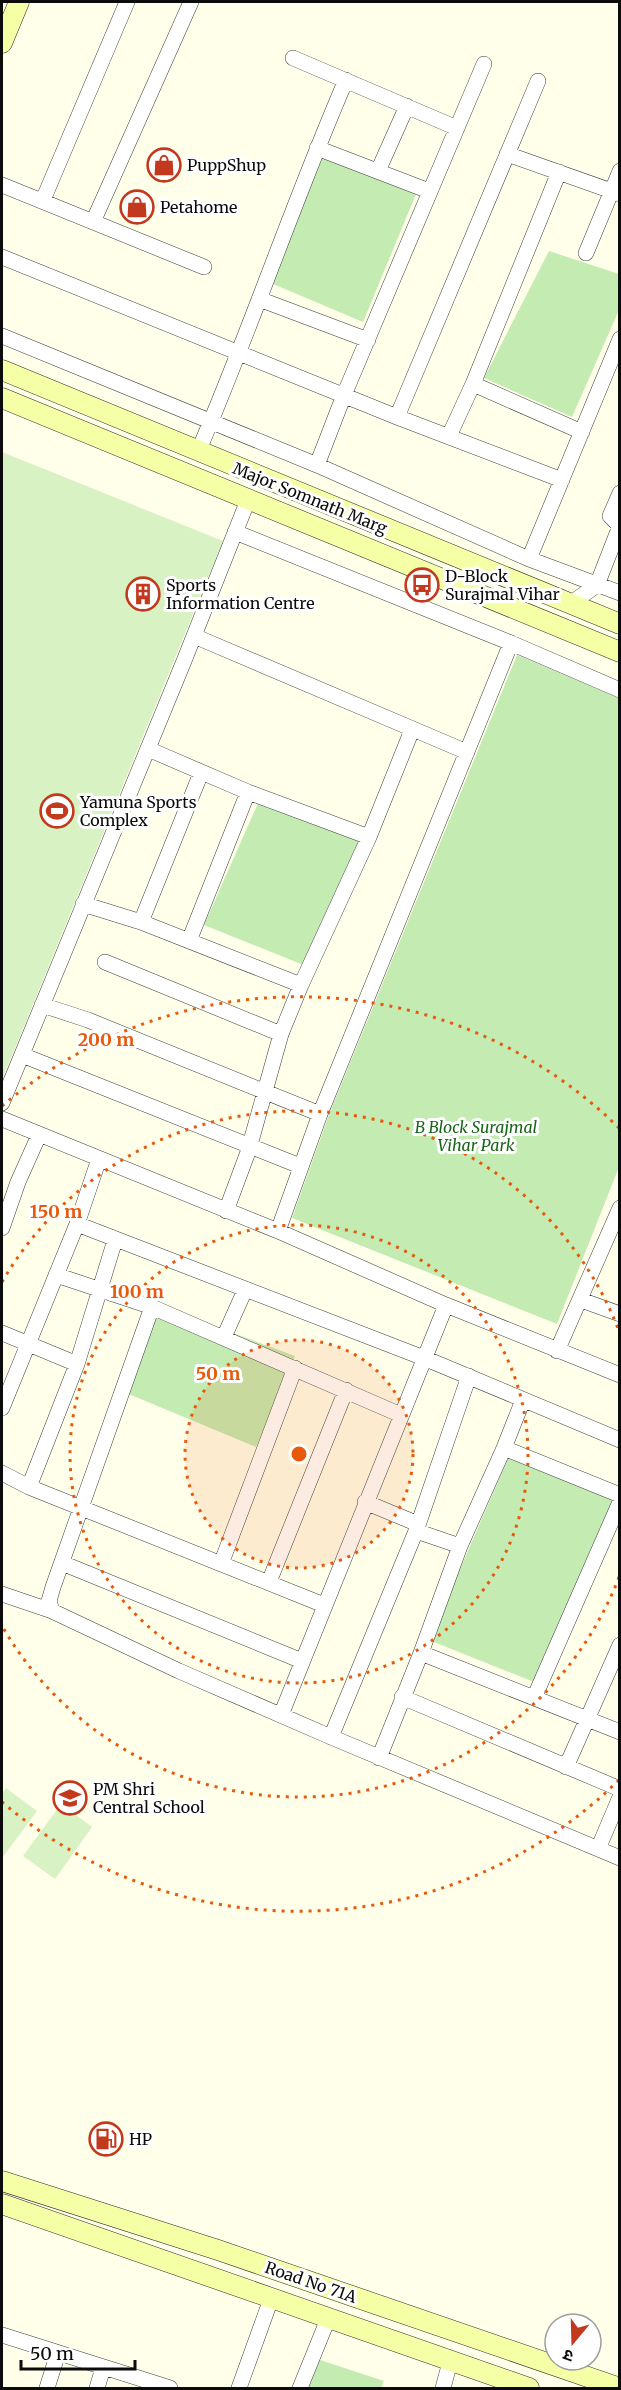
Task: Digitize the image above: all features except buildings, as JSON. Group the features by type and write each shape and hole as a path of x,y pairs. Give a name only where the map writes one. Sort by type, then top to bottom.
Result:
{"main road":[{"path":"2,43 19,2"},
{"name":"Major Somnath Marg","path":"2,370 620,624"},
{"name":"Major Somnath Marg","path":"2,398 620,652"},
{"path":"153,461 162,437"},
{"name":"Road No 71A","path":"2,2181 218,2250 620,2388"},
{"name":"Road No 71A","path":"2,2204 529,2388"}],"street":[{"path":"43,200 127,2"},
{"path":"93,222 191,2"},
{"path":"293,58 457,128"},
{"path":"317,465 344,395 484,64"},
{"path":"198,452 239,353 317,148 346,80"},
{"path":"397,417 538,81"},
{"path":"378,171 407,105"},
{"path":"317,148 429,191"},
{"path":"507,154 615,192"},
{"path":"586,253 615,192 620,171"},
{"path":"449,436 473,384 559,172"},
{"path":"2,185 204,267"},
{"path":"2,257 397,417 562,480"},
{"path":"259,299 368,340"},
{"path":"2,336 317,465 528,559 620,593"},
{"path":"528,559 620,339"},
{"path":"473,384 582,432"},
{"path":"570,604 597,585 620,526 610,516 620,493"},
{"path":"2,1103 248,500"},
{"path":"235,532 511,643 620,690"},
{"path":"194,636 467,752"},
{"path":"278,1231 320,1114 511,643"},
{"path":"226,1211 250,1146 281,1034 369,837 412,730"},
{"path":"148,749 248,792 369,837"},
{"path":"141,922 201,773"},
{"path":"189,941 248,792"},
{"path":"83,904 141,922 301,985"},
{"path":"105,962 281,1034"},
{"path":"42,1005 88,1020 320,1114"},
{"path":"22,1054 300,1166"},
{"path":"2,1119 278,1231 446,1305 620,1375"},
{"path":"2,1228 18,1182 39,1135"},
{"path":"2,1408 77,1224 99,1159"},
{"path":"557,1351 580,1300 613,1246 620,1208"},
{"path":"77,1224 470,1376 620,1440"},
{"path":"29,1487 77,1364 115,1239"},
{"path":"56,1275 152,1307 400,1415"},
{"path":"224,1337 245,1290"},
{"path":"580,1300 620,1314"},
{"path":"281,1715 446,1305"},
{"path":"52,1611 49,1601 80,1506 152,1307"},
{"path":"2,1333 77,1364"},
{"path":"221,1564 296,1368"},
{"path":"331,1737 417,1528 470,1376"},
{"path":"269,1582 346,1390"},
{"path":"379,1758 460,1546 523,1400"},
{"path":"504,1448 620,1495"},
{"path":"2,1473 29,1487 324,1605"},
{"path":"365,1502 460,1546"},
{"path":"534,1698 620,1502"},
{"path":"62,1563 302,1661"},
{"path":"2,1594 52,1611 179,1671 379,1758 620,1858"},
{"path":"566,1767 620,1645"},
{"path":"421,1653 620,1732"},
{"path":"402,1697 620,1789"},
{"path":"598,1849 620,1797"},
{"path":"239,2388 271,2299"},
{"path":"300,2388 328,2319"},
{"path":"2,2335 170,2388"},
{"path":"47,2388 58,2353"},
{"path":"443,2388 450,2362"},
{"path":"97,2388 103,2368"}],"green space":[{"path":"327,149 419,187 363,322 266,281"},
{"path":"549,251 619,274 619,310 572,417 484,378"},
{"name":"Yamuna Sports Complex","path":"2,452 223,541 2,1080"},
{"name":"B Block Surajmal Vihar Park","path":"517,655 619,698 619,1167 557,1324 292,1218 330,1112"},
{"path":"263,792 364,830 306,966 204,925"},
{"path":"156,1304 295,1356 256,1447 119,1390"},
{"path":"511,1452 613,1499 534,1682 429,1640"},
{"path":"6,1788 37,1811 2,1858 2,1794"},
{"path":"61,1804 92,1827 55,1879 23,1856"},
{"path":"314,2358 384,2381 381,2388 304,2388"}],"place":[{"name":"PuppShup","path":"164,165"},
{"name":"Petahome","path":"137,207"},
{"name":"D-Block Surajmal Vihar","path":"422,585"},
{"name":"Sports Information Centre","path":"143,594"},
{"name":"Yamuna Sports Complex","path":"57,811"},
{"name":"PM Shri Central School","path":"70,1798"},
{"name":"HP","path":"106,2139"}]}
